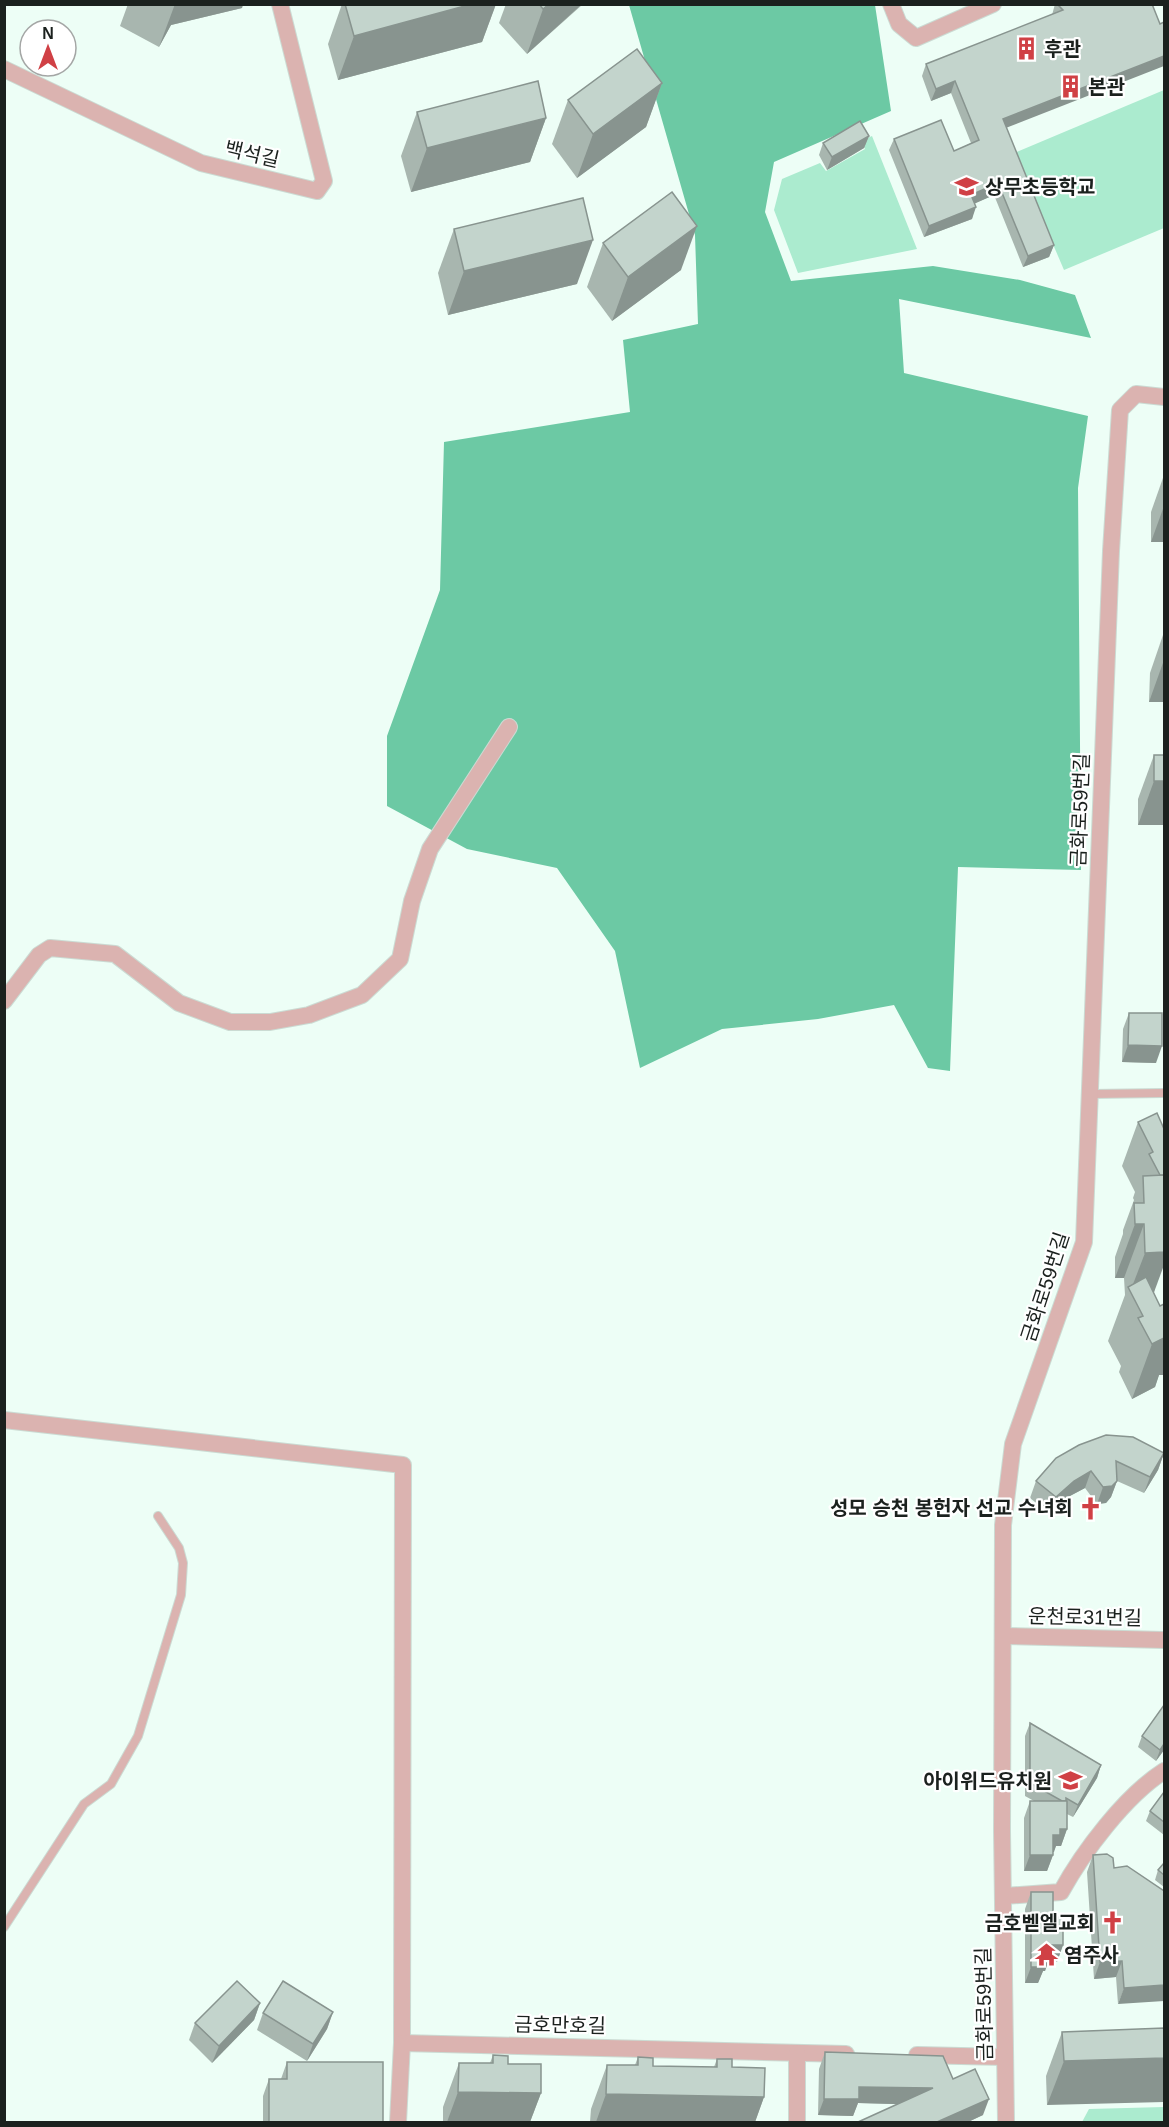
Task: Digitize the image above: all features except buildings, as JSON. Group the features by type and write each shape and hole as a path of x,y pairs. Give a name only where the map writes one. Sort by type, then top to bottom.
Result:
{"street":[{"name":"백석길","path":"4,69 201,163 317,191 324,181 280,4"},
{"path":"891,4 899,24 916,38 993,4"},
{"name":"금화로59번길","path":"1006,2122 1003,1525 1006,1488 1013,1444 1084,1242 1092,1094 1118,430 1120,410 1137,394 1164,397"},
{"path":"4,1001 39,955 50,948 115,954 179,1003 230,1022 270,1022 309,1015 362,995 400,959 412,901 430,849 509,727"},
{"path":"4,1420 403,1465 402,2043 398,2122"},
{"name":"운천로31번길","path":"1004,1636 1164,1640"},
{"path":"1004,1896 1060,1892 1072,1871 1094,1853 1126,1805 1164,1771"},
{"name":"금호만호길","path":"402,2043 857,2054"},
{"path":"797,2053 797,2122"},
{"path":"905,2055 1005,2057"}],"lane":[{"path":"1092,1094 1164,1093"},
{"path":"4,1928 84,1804 111,1784 138,1736 174,1623 183,1573 179,1548 158,1516"}],"green space":[{"path":"629,5 875,5 891,111 774,162 765,212 791,281 933,266 1020,280 1075,295 1091,338 899,299 904,373 1088,416 1078,488 1081,870 958,867 950,1071 928,1068 894,1005 818,1019 722,1029 640,1068 615,951 557,868 467,849 387,806 387,736 440,590 444,442 630,412 623,340 698,324 695,235"},
{"path":"1164,90 1164,228 1064,270 1014,153"},
{"path":"872,136 917,249 798,273 774,210 782,179 820,163 826,171 865,149 861,141"},
{"path":"1164,2107 1164,2122 1082,2122 1089,2109"}],"place":[{"name":"후관","path":"1026,49"},
{"name":"본관","path":"1070,87"},
{"name":"상무초등학교","path":"967,187"},
{"name":"성모 승천 봉헌자 선교 수녀회","path":"1091,1508"},
{"name":"아이위드유치원","path":"1070,1781"},
{"name":"금호벧엘교회","path":"1113,1923"},
{"name":"염주사","path":"1046,1955"}]}
